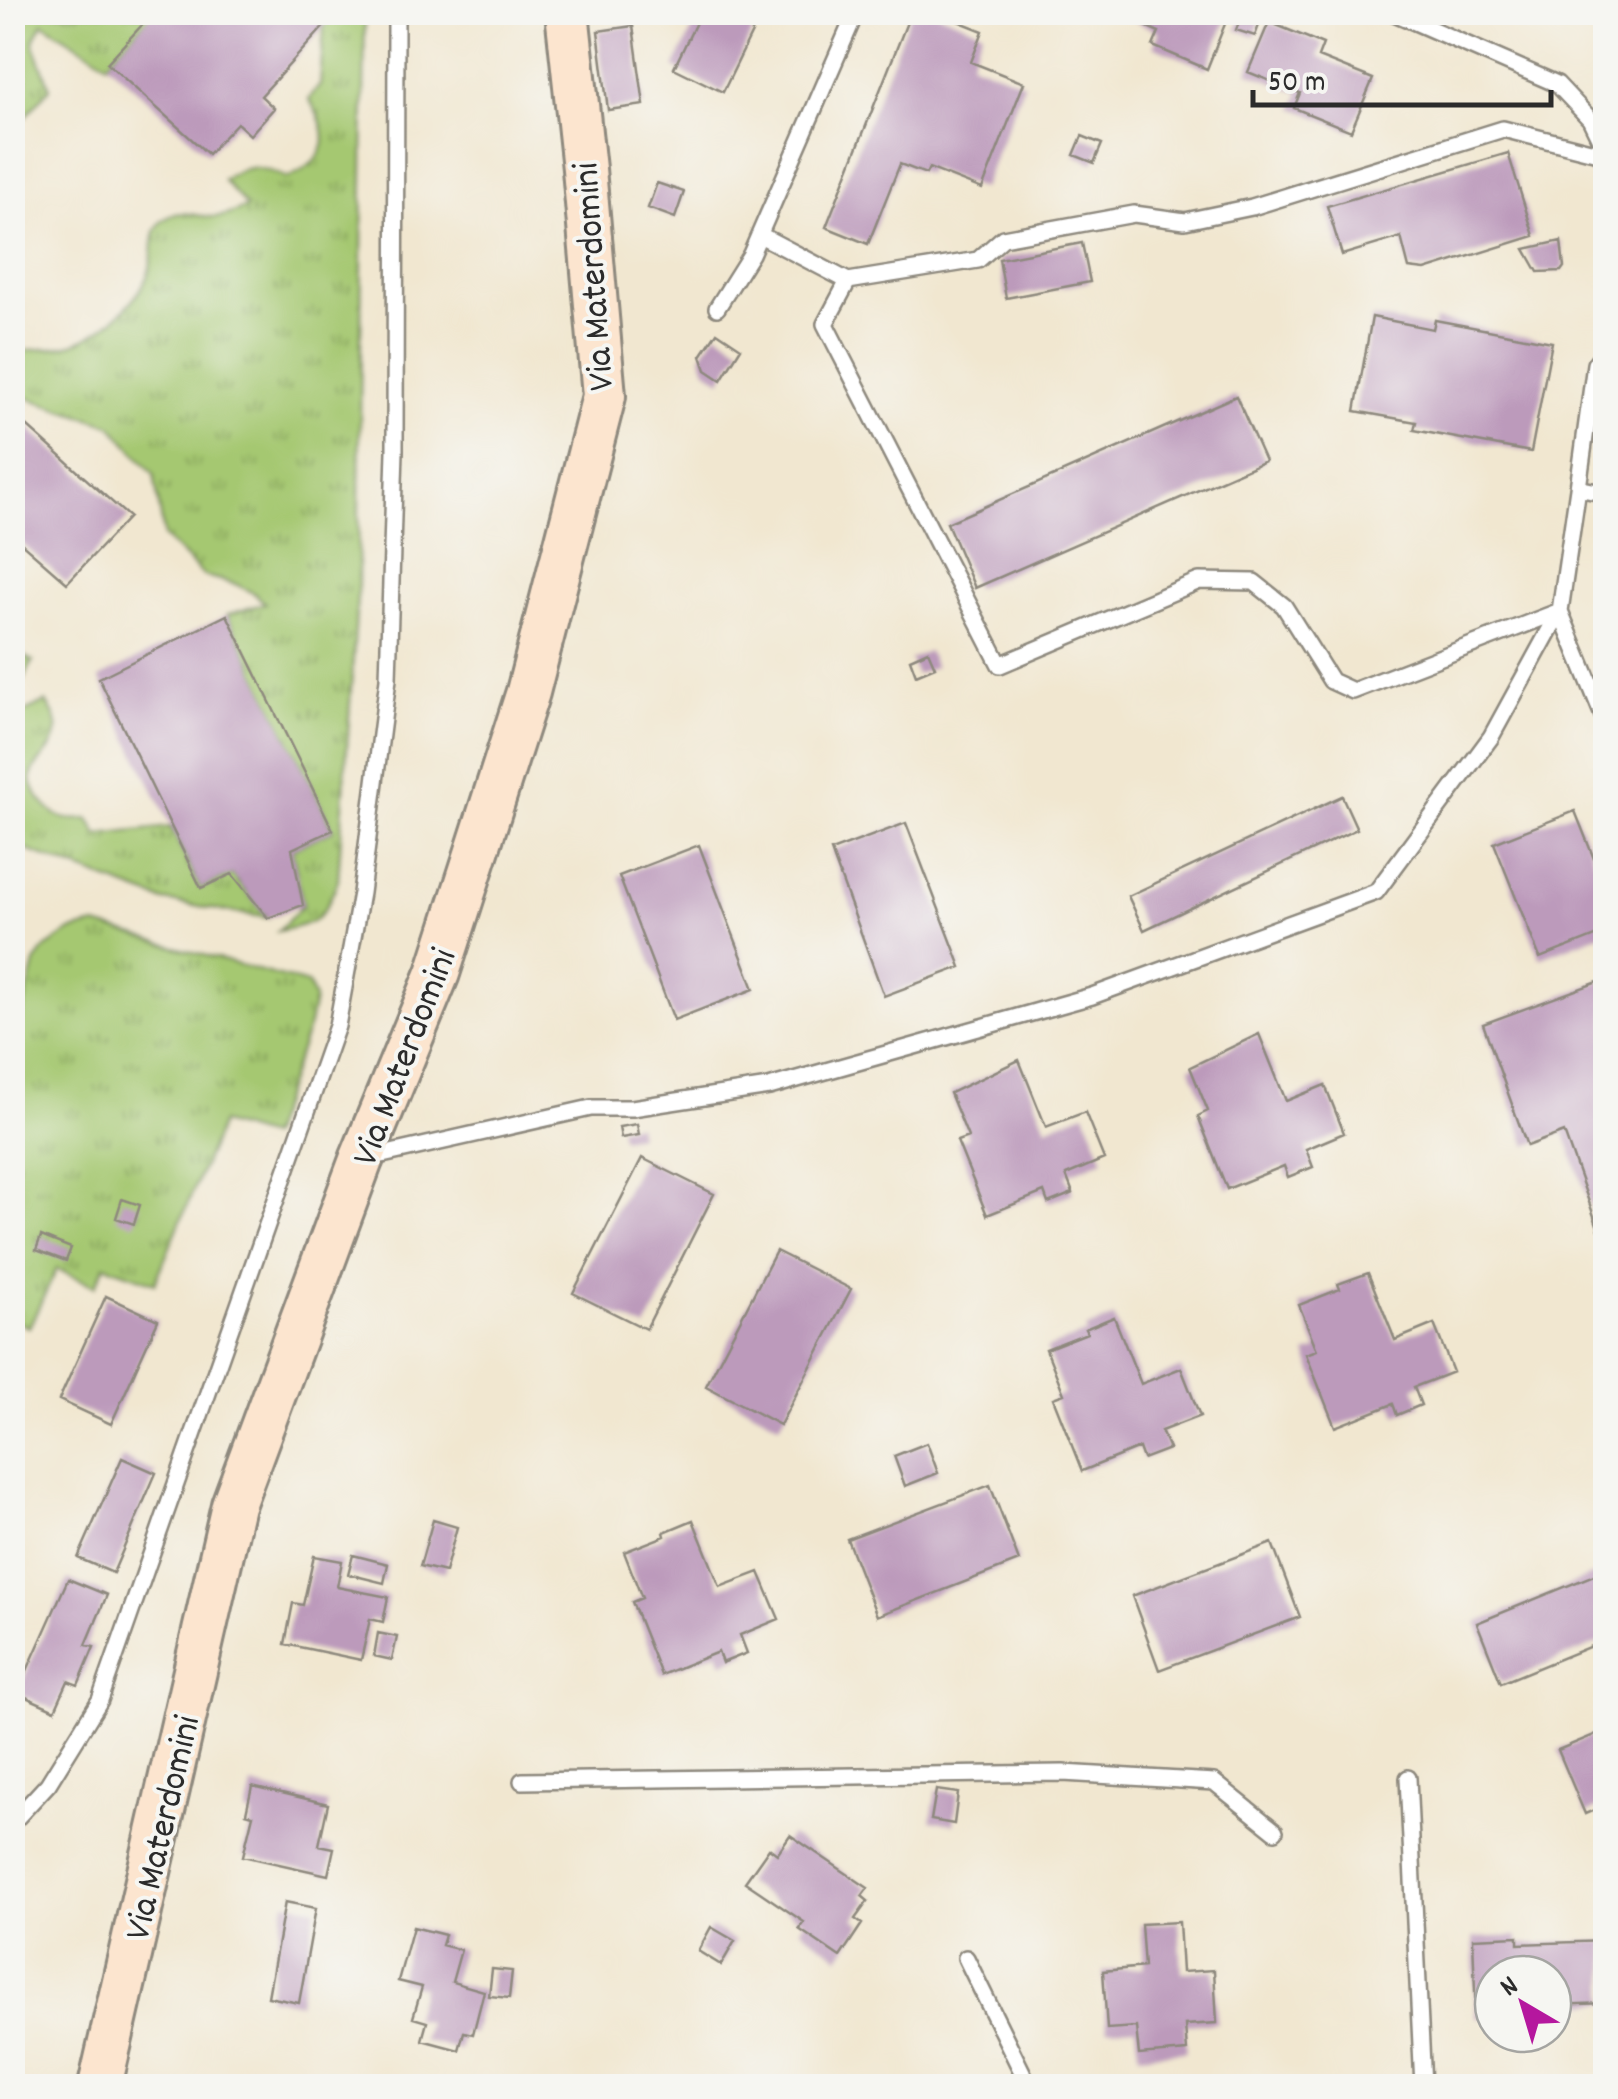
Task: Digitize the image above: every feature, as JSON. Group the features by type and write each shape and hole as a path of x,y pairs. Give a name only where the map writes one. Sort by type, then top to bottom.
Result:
{"street":[{"name":"Via Materdomini","path":"100,2086 233,1504 360,1164 438,973 528,692 604,396 567,12"}],"lane":[{"path":"12,1822 48,1784 100,1700 337,1026 360,893 388,679 395,451 396,12"},
{"path":"717,308 760,235 856,12"},
{"path":"1392,12 1558,84 1590,119 1606,154"},
{"path":"760,235 848,281 978,260 1003,238 1022,234 1134,214 1185,221 1252,207 1503,129 1606,154"},
{"path":"848,281 826,324 1000,665 1199,581 1254,582 1284,606 1331,681 1353,691 1560,611"},
{"path":"360,1164 632,1108 769,1087 1092,996 1376,892 1492,736 1560,611 1595,364 1606,349"},
{"path":"1578,488 1606,494"},
{"path":"1560,611 1606,723"},
{"path":"522,1781 1063,1773 1214,1782 1275,1831"},
{"path":"1408,1778 1423,2086"},
{"path":"966,1958 1030,2086"}],"green space":[{"path":"13,13 154,13 107,63 43,23 33,42 50,88 22,121 13,125"},
{"path":"337,13 365,13 358,585 338,881 317,918 278,931 303,905 292,849 333,830 227,615 265,603 235,584 204,576 164,537 154,474 111,425 28,398 13,401 13,353 66,346 107,325 141,289 160,223 182,213 220,217 247,207 223,180 232,174 255,168 287,178 312,163 319,155 324,135 309,99 320,85 324,26"},
{"path":"12,651 33,661 16,696 14,717 46,702 57,724 48,752 32,774 36,793 46,806 66,818 89,819 98,835 170,827 201,888 232,874 268,918 164,901 13,845"},
{"path":"96,925 308,984 314,999 309,1025 269,1137 221,1123 155,1283 105,1265 95,1286 57,1269 29,1327 13,1320 13,1050 35,963 45,948 71,931"}],"building":[{"path":"154,12 337,12 261,96 274,108 250,135 237,123 208,154 107,63"},
{"path":"701,12 762,12 723,92 674,68"},
{"path":"911,12 935,12 983,31 971,62 1024,83 982,189 929,168 926,174 900,164 868,244 826,227"},
{"path":"1114,12 1211,12 1227,19 1207,69 1153,46 1159,32"},
{"path":"1243,12 1262,17 1255,36 1236,30"},
{"path":"1269,22 1323,44 1318,57 1373,79 1351,131 1294,108 1300,93 1248,72"},
{"path":"633,26 644,105 608,110 598,31"},
{"path":"1082,136 1102,144 1094,163 1074,155"},
{"path":"1508,153 1534,236 1425,270 1409,268 1401,237 1342,255 1327,206"},
{"path":"657,183 684,192 675,218 648,208"},
{"path":"1561,241 1564,267 1561,271 1538,272 1525,249"},
{"path":"1082,243 1090,282 1006,298 999,259"},
{"path":"1372,317 1433,329 1435,320 1552,342 1531,452 1414,430 1416,422 1355,411"},
{"path":"717,332 741,348 721,380 706,370 701,356"},
{"path":"1236,396 1265,461 975,588 947,523"},
{"path":"19,419 129,517 67,583 12,535 12,426"},
{"path":"227,615 333,830 292,849 303,905 268,918 232,874 201,888 99,678"},
{"path":"928,651 935,667 916,675 910,659"},
{"path":"1342,796 1357,829 1144,930 1128,896"},
{"path":"1575,811 1606,889 1606,932 1540,958 1494,843"},
{"path":"906,823 961,967 884,996 831,851"},
{"path":"699,845 754,989 674,1020 619,876"},
{"path":"1606,979 1605,1247 1564,1132 1527,1146 1483,1024"},
{"path":"1259,1034 1286,1101 1325,1085 1344,1133 1306,1149 1313,1167 1288,1177 1284,1166 1227,1189 1198,1116 1208,1111 1190,1067"},
{"path":"1019,1060 1046,1127 1085,1112 1104,1159 1066,1175 1073,1193 1048,1203 1044,1192 987,1215 957,1141 968,1137 950,1093"},
{"path":"637,1124 639,1135 621,1138 619,1127"},
{"path":"642,1158 714,1194 646,1329 573,1293"},
{"path":"122,1199 140,1205 134,1224 116,1218"},
{"path":"41,1236 71,1248 66,1261 36,1250"},
{"path":"776,1251 851,1289 780,1425 706,1386"},
{"path":"1368,1273 1395,1340 1434,1324 1453,1372 1414,1387 1421,1405 1397,1415 1393,1404 1335,1427 1306,1354 1317,1350 1299,1305"},
{"path":"106,1296 158,1320 111,1424 59,1400"},
{"path":"1114,1317 1141,1384 1181,1368 1200,1416 1161,1431 1169,1449 1143,1459 1139,1448 1082,1471 1053,1398 1064,1394 1046,1349"},
{"path":"927,1443 938,1473 905,1486 894,1456"},
{"path":"122,1458 156,1473 113,1573 78,1558"},
{"path":"990,1485 1019,1561 877,1616 847,1539"},
{"path":"433,1520 457,1527 445,1572 420,1566"},
{"path":"693,1520 720,1587 759,1572 779,1619 740,1635 747,1653 722,1663 718,1652 661,1675 632,1602 642,1598 624,1552"},
{"path":"1272,1543 1300,1617 1159,1670 1132,1596"},
{"path":"353,1555 388,1564 384,1583 348,1574"},
{"path":"314,1556 342,1561 337,1587 388,1597 383,1622 370,1619 361,1660 285,1644 293,1603 303,1605"},
{"path":"1606,1570 1606,1640 1501,1683 1477,1623"},
{"path":"68,1579 107,1595 86,1645 94,1647 78,1685 68,1681 55,1710 17,1693"},
{"path":"378,1633 397,1637 392,1660 374,1656"},
{"path":"1606,1730 1606,1805 1585,1814 1558,1750"},
{"path":"252,1786 328,1804 319,1845 334,1848 328,1875 243,1856 253,1815 246,1813"},
{"path":"936,1790 958,1793 954,1824 931,1820"},
{"path":"790,1835 868,1888 862,1896 868,1901 855,1919 862,1924 840,1957 799,1929 804,1922 745,1882 769,1848 777,1854"},
{"path":"285,1902 316,1908 299,2003 268,1997"},
{"path":"1179,1922 1182,1972 1214,1970 1217,2023 1185,2025 1187,2051 1139,2055 1136,2027 1107,2029 1103,1971 1144,1967 1141,1924"},
{"path":"413,1927 445,1935 442,1945 461,1950 452,1982 484,1991 473,2034 464,2032 459,2050 422,2040 427,2022 413,2018 422,1987 398,1981"},
{"path":"711,1927 735,1941 721,1965 698,1951"},
{"path":"1518,1936 1518,1944 1606,1941 1606,2003 1573,2004 1573,1954 1474,1954 1473,1938"},
{"path":"492,1969 512,1971 509,1998 489,1996"}]}
